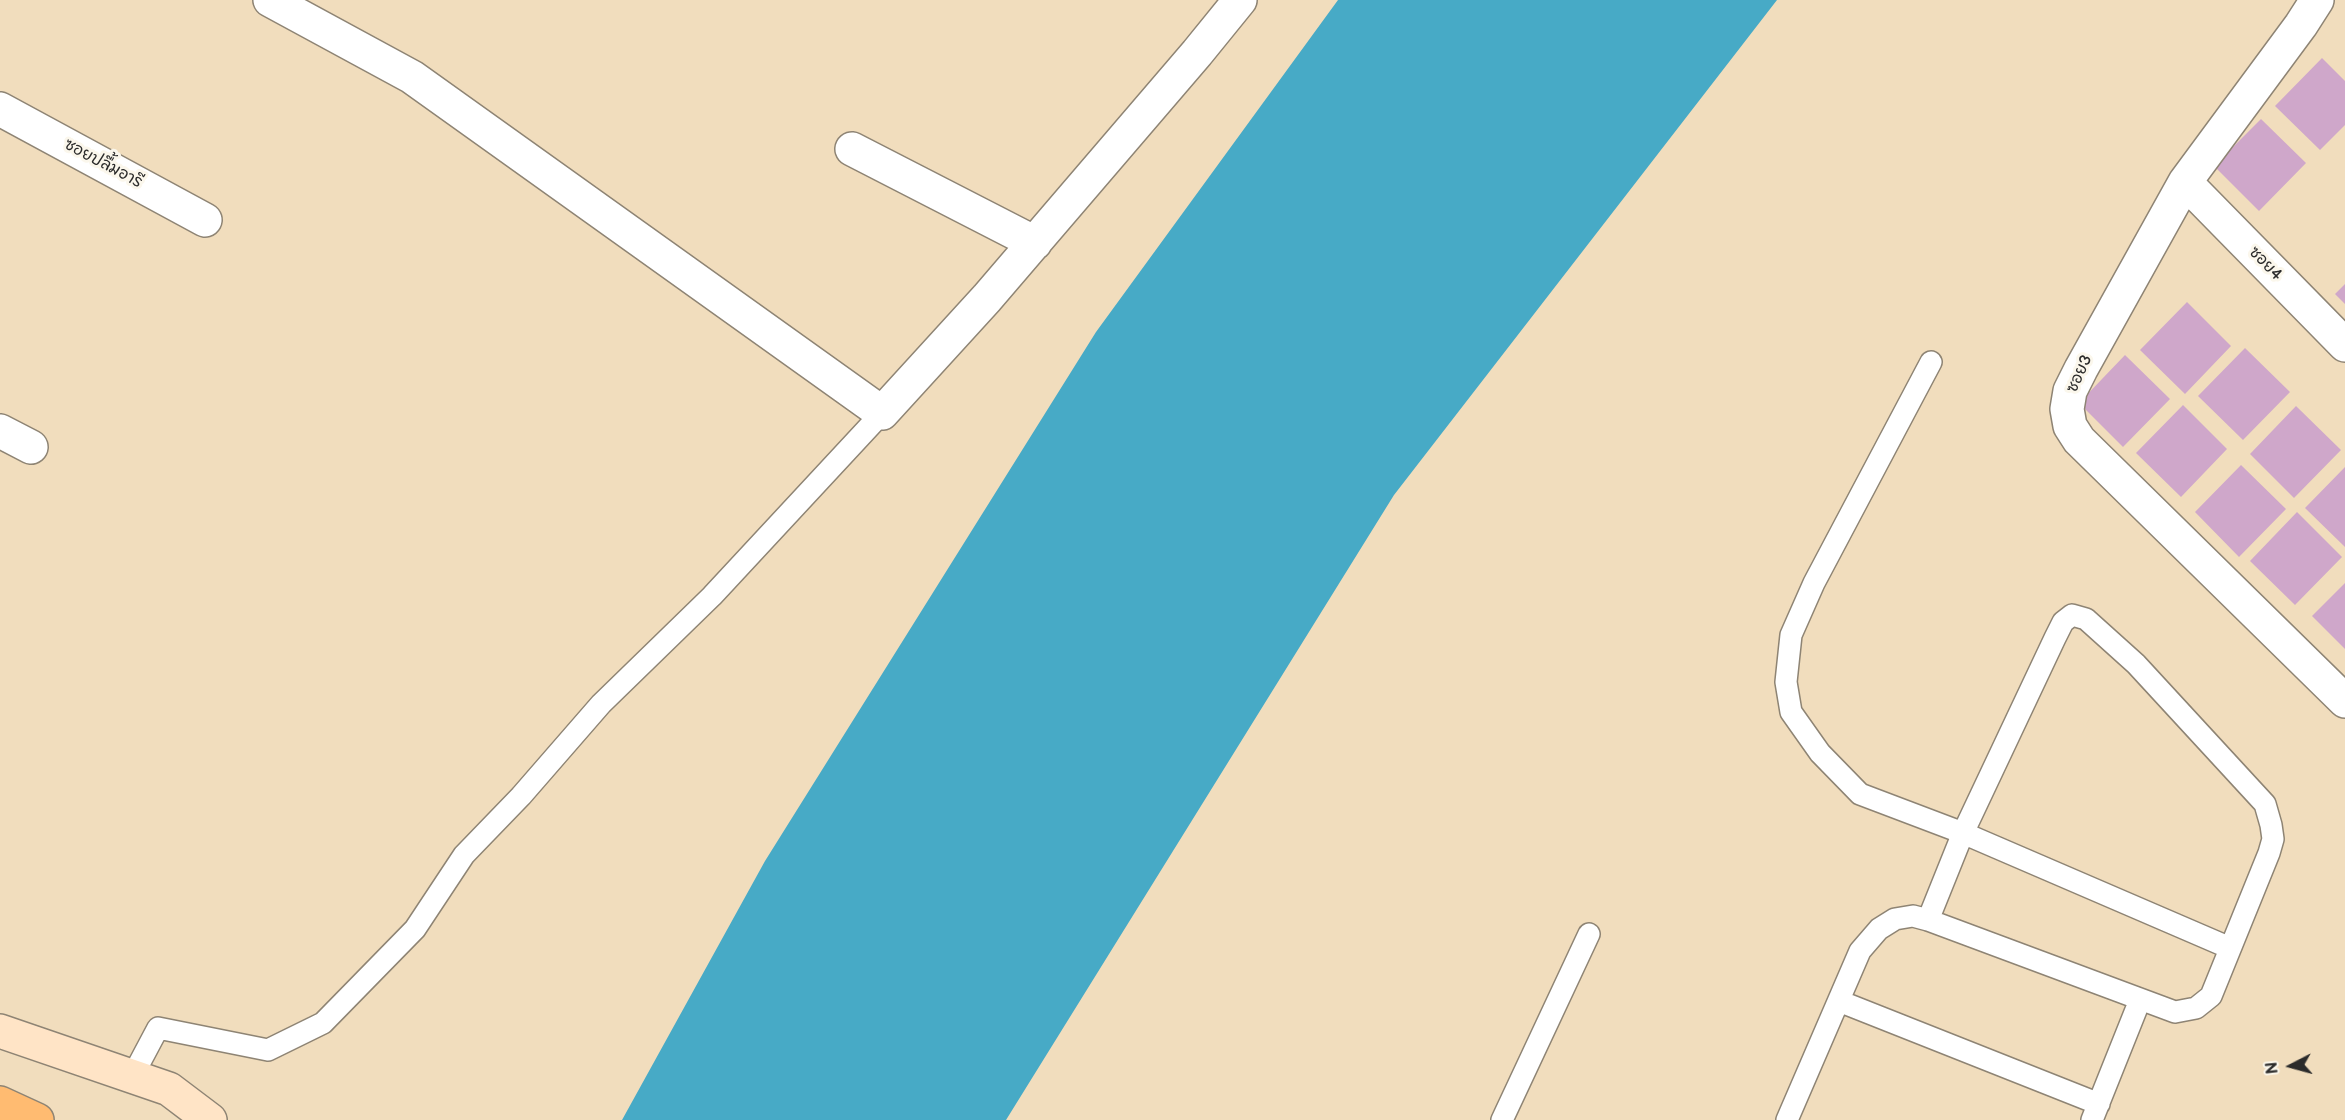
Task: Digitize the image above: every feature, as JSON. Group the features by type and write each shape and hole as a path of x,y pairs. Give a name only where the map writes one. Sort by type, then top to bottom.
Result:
{"highway":[{"path":"0,1103 37,1120"}],"main road":[{"path":"0,1030 169,1089 210,1120"}],"street":[{"path":"270,0 412,77 882,412 1035,243 1240,0"},
{"name":"ซอย3","path":"2317,0 2185,182 2070,391 2067,409 2070,426 2079,440 2345,701"},
{"name":"ซอยปลื้มอารี","path":"0,109 205,220"},
{"path":"852,149 1035,243"},
{"name":"ซอย4","path":"2185,182 2345,345"},
{"path":"0,430 31,447"}],"lane":[{"path":"1931,362 1814,583 1791,635 1786,682 1791,712 1820,753 1860,794 1963,833 2230,948"},
{"path":"132,1077 158,1028 268,1050 323,1023 415,929 464,855 521,796 601,704 712,596 882,412"},
{"path":"1787,1120 1860,951 1879,929 1895,919 1913,916 1928,920 2175,1012 2196,1008 2211,996 2273,838 2265,804 2136,664 2086,619 2072,615 2063,622 1963,833 1928,920"},
{"path":"1502,1120 1589,934"},
{"path":"1839,1001 2096,1112 2140,1000"}],"water":[{"path":"1338,0 1777,0 1394,495 1006,1120 622,1120 765,861 1096,332"}],"building":[{"path":"2322,58 2345,81 2345,125 2320,150 2275,106"},
{"path":"2261,119 2306,163 2259,211 2214,166"},
{"path":"2345,284 2345,304 2335,294"},
{"path":"2187,302 2231,346 2185,394 2140,350"},
{"path":"2245,348 2290,392 2243,440 2198,396"},
{"path":"2125,355 2170,399 2123,447 2079,403"},
{"path":"2183,405 2227,449 2181,497 2136,453"},
{"path":"2296,406 2341,450 2294,498 2250,454"},
{"path":"2241,465 2286,509 2239,557 2195,512"},
{"path":"2345,467 2345,547 2305,508"},
{"path":"2297,512 2342,557 2295,605 2250,561"},
{"path":"2345,583 2345,649 2312,616"}]}
